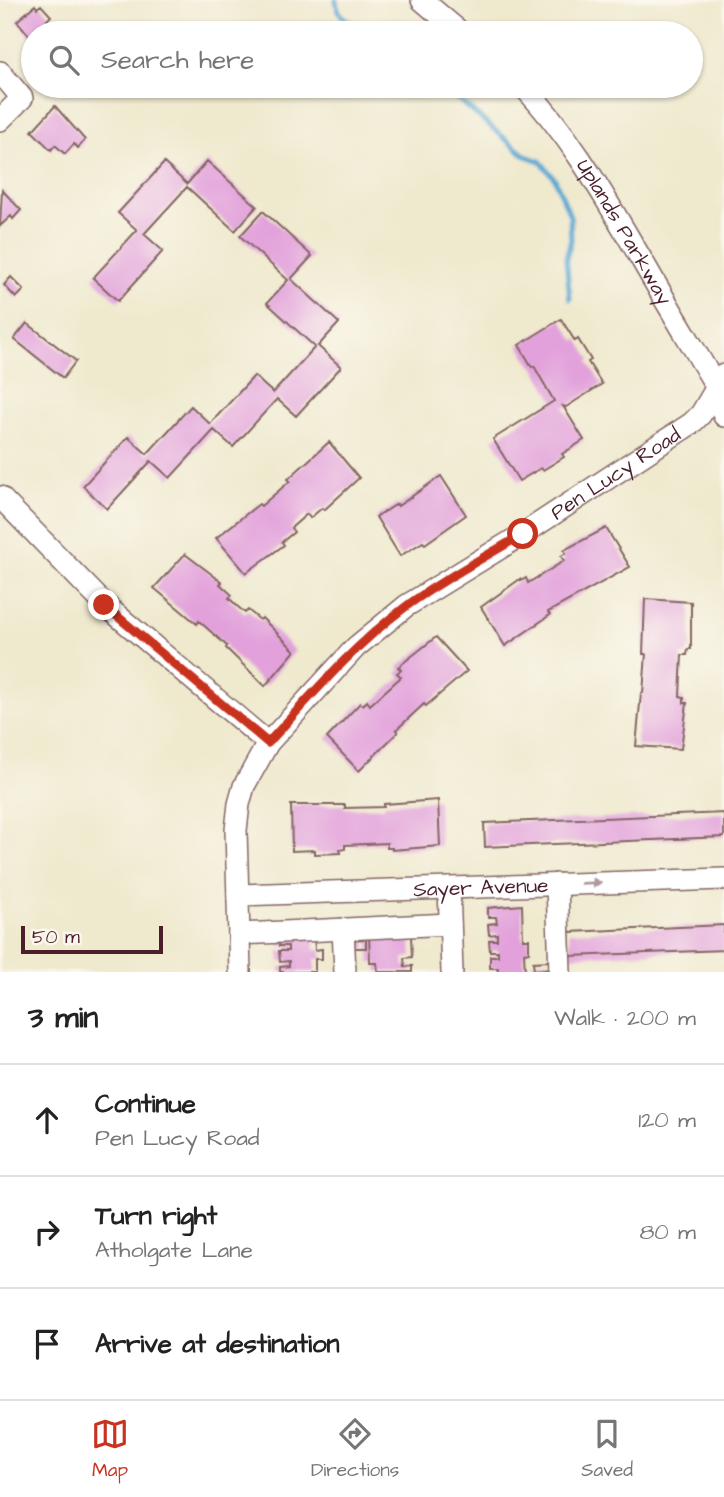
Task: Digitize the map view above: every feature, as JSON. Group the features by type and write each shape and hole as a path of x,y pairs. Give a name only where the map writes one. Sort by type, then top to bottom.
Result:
{"street":[{"path":"422,0 447,21"},
{"path":"0,72 21,97"},
{"path":"0,120 22,98"},
{"name":"Uplands Parkway","path":"535,98 572,143 720,380 724,416"},
{"name":"Pen Lucy Road","path":"240,972 236,830 239,804 244,786 268,743 356,647 398,612 692,423 701,414 720,380"},
{"path":"0,497 104,605 268,743"},
{"name":"Sayer Avenue","path":"238,895 724,879"},
{"path":"557,884 560,972"},
{"path":"449,888 452,972"},
{"path":"239,934 450,924"},
{"path":"343,929 345,972"}],"building":[{"path":"35,5 37,8 41,5 51,16 48,21 21,21 21,26 17,21"},
{"path":"55,106 85,140 78,148 74,144 65,154 55,145 51,150 32,131"},
{"path":"207,161 257,206 235,231 187,187 144,234 163,251 118,301 93,278 137,230 118,213 164,163 187,184"},
{"path":"2,190 21,210 13,219 11,216 0,226"},
{"path":"263,211 312,256 291,279 339,323 318,346 341,367 296,416 277,399 233,447 214,430 170,478 151,461 107,509 83,486 128,437 147,454 191,406 210,424 254,376 273,393 315,347 267,303 288,280 240,236"},
{"path":"11,277 24,290 16,298 4,285"},
{"path":"561,319 575,341 578,339 602,384 566,407 563,406 584,440 562,454 564,457 519,481 493,439 554,401 519,345"},
{"path":"27,323 76,361 63,378 14,339"},
{"path":"329,442 359,478 324,510 322,508 310,518 307,514 291,528 294,532 282,542 284,545 246,573 216,538 259,504 261,506"},
{"path":"441,476 466,515 425,544 423,542 400,556 376,517 397,504 398,506"},
{"path":"606,528 630,567 548,612 550,615 505,646 481,607 520,579 521,581 526,578 528,583 564,561 561,556 566,553 564,550"},
{"path":"185,554 222,582 220,584 232,595 229,598 237,606 245,613 248,610 260,620 262,618 295,651 265,686 199,621 197,624 154,588"},
{"path":"645,599 691,602 691,649 688,649 687,655 682,655 680,696 684,697 684,703 687,703 681,749 636,746 646,654 643,654"},
{"path":"436,637 467,671 426,706 424,704 359,771 327,738 360,703 363,705 367,701 370,705 401,677 397,673 401,670 398,667"},
{"path":"438,800 440,846 392,850 387,848 387,843 345,845 345,849 340,850 341,853 292,851 291,805 384,807 384,804"},
{"path":"724,813 724,837 485,847 484,823"},
{"path":"522,905 523,939 529,939 529,952 524,953 525,972 498,972 498,968 490,968 490,956 498,956 498,951 490,951 489,940 497,940 497,934 489,935 488,924 497,923 496,917 488,917 488,908"},
{"path":"724,925 724,950 570,956 569,932"},
{"path":"314,934 315,950 322,949 322,959 315,959 315,972 280,972 280,967 289,966 289,961 280,962 279,951 288,951 288,946 279,946 279,936"},
{"path":"369,934 411,936 412,957 404,958 405,967 412,966 412,972 378,972 377,963 370,963"},
{"path":"351,939 366,939 366,948 351,948"},
{"path":"549,961 550,969 534,970 533,962"}],"waterway":[{"path":"336,0 339,12 348,21"},
{"path":"456,98 526,156 540,161 555,179 570,216 571,240 566,258 570,299"}],"route":[{"path":"104,605 268,743 356,647 406,606 523,534"}]}
